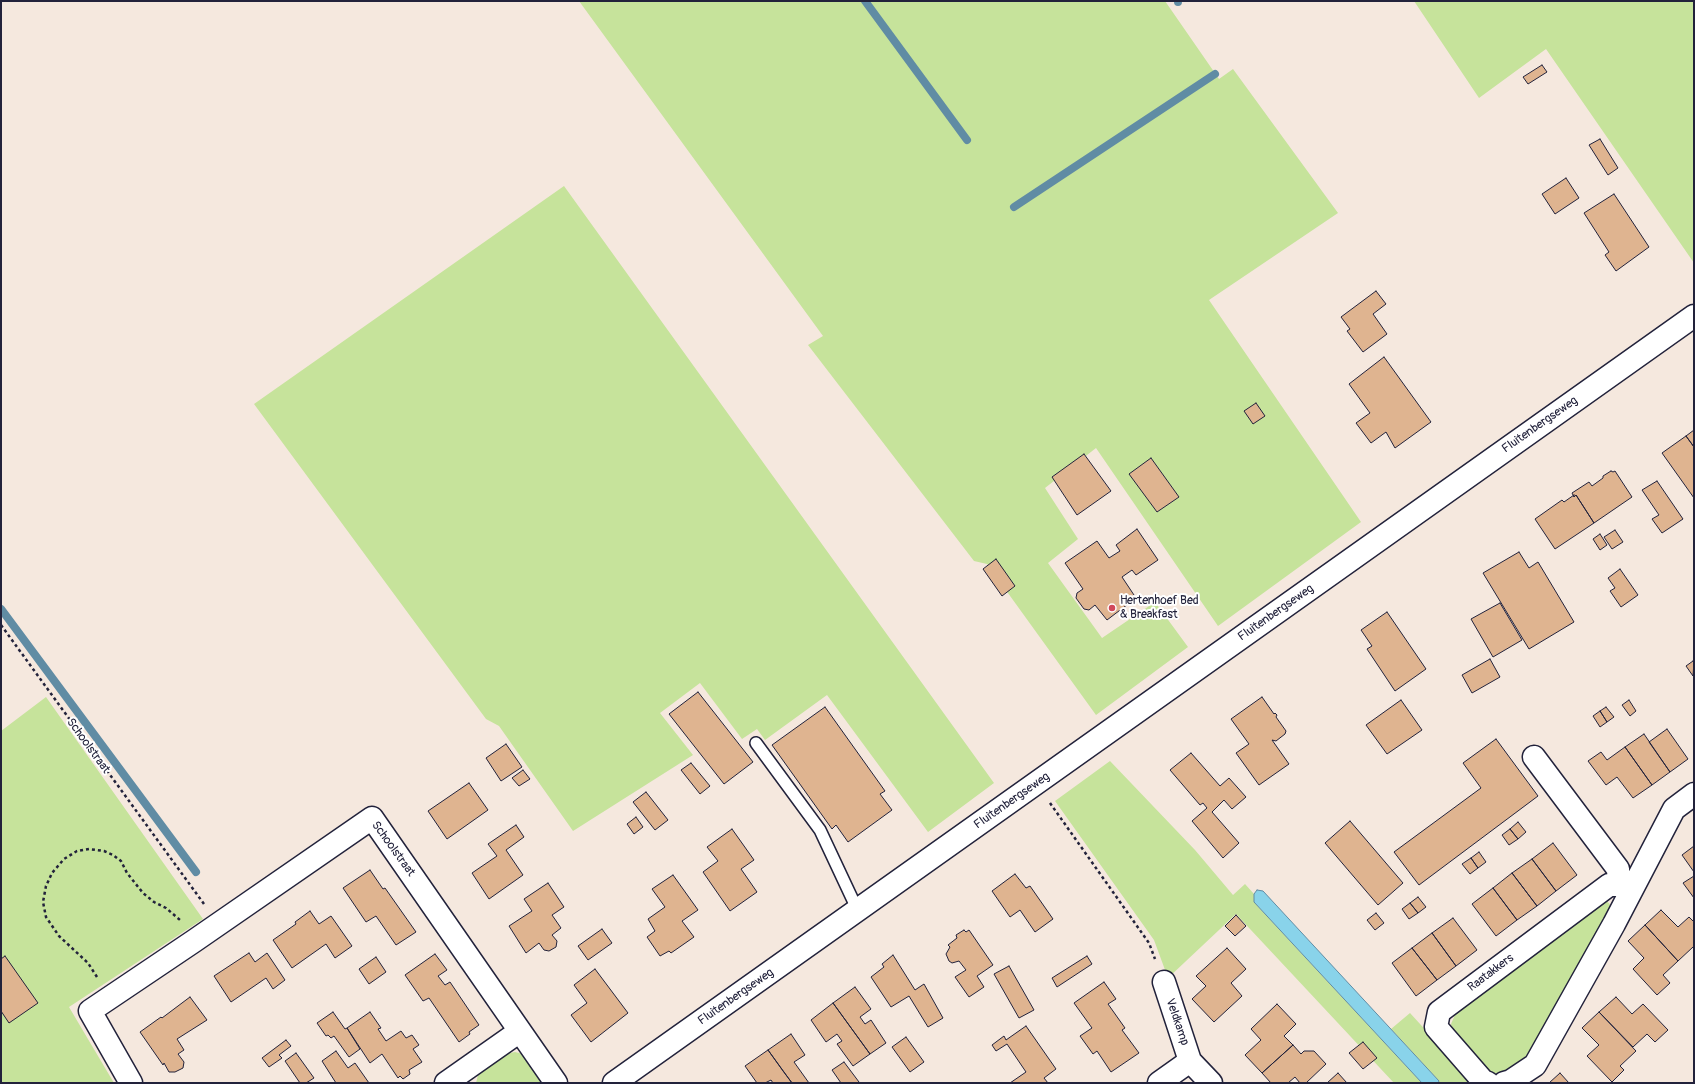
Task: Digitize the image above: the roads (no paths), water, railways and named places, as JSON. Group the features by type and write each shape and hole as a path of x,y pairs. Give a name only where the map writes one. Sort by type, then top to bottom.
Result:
{"street":[{"name":"Fluitenbergseweg","path":"614,1083 1694,316"},
{"path":"1534,757 1618,869 1626,885"},
{"path":"1504,1083 1511,1081 1536,1065 1614,924 1626,885 1674,809 1694,794"},
{"name":"Schoolstraat","path":"131,1083 90,1011 372,818 520,1032"},
{"name":"Raatakkers","path":"1488,1083 1483,1081 1436,1027 1439,1012 1609,885 1626,885"},
{"name":"Veldkamp","path":"1164,982 1190,1061 1211,1083"},
{"path":"446,1083 520,1032 556,1083"},
{"name":"Veldkamp","path":"1159,1083 1190,1061"}],"lane":[{"path":"756,743 820,830 858,911"}],"water":[{"path":"1257,890 1263,891 1439,1081 1438,1083 1422,1083 1254,902 1254,894"}],"waterway":[{"path":"865,1 967,140"},
{"path":"1014,207 1215,74"},
{"path":"1,609 196,872"}],"place":[{"name":"Hertenhoef Bed & Breakfast","path":"1112,608"}]}
